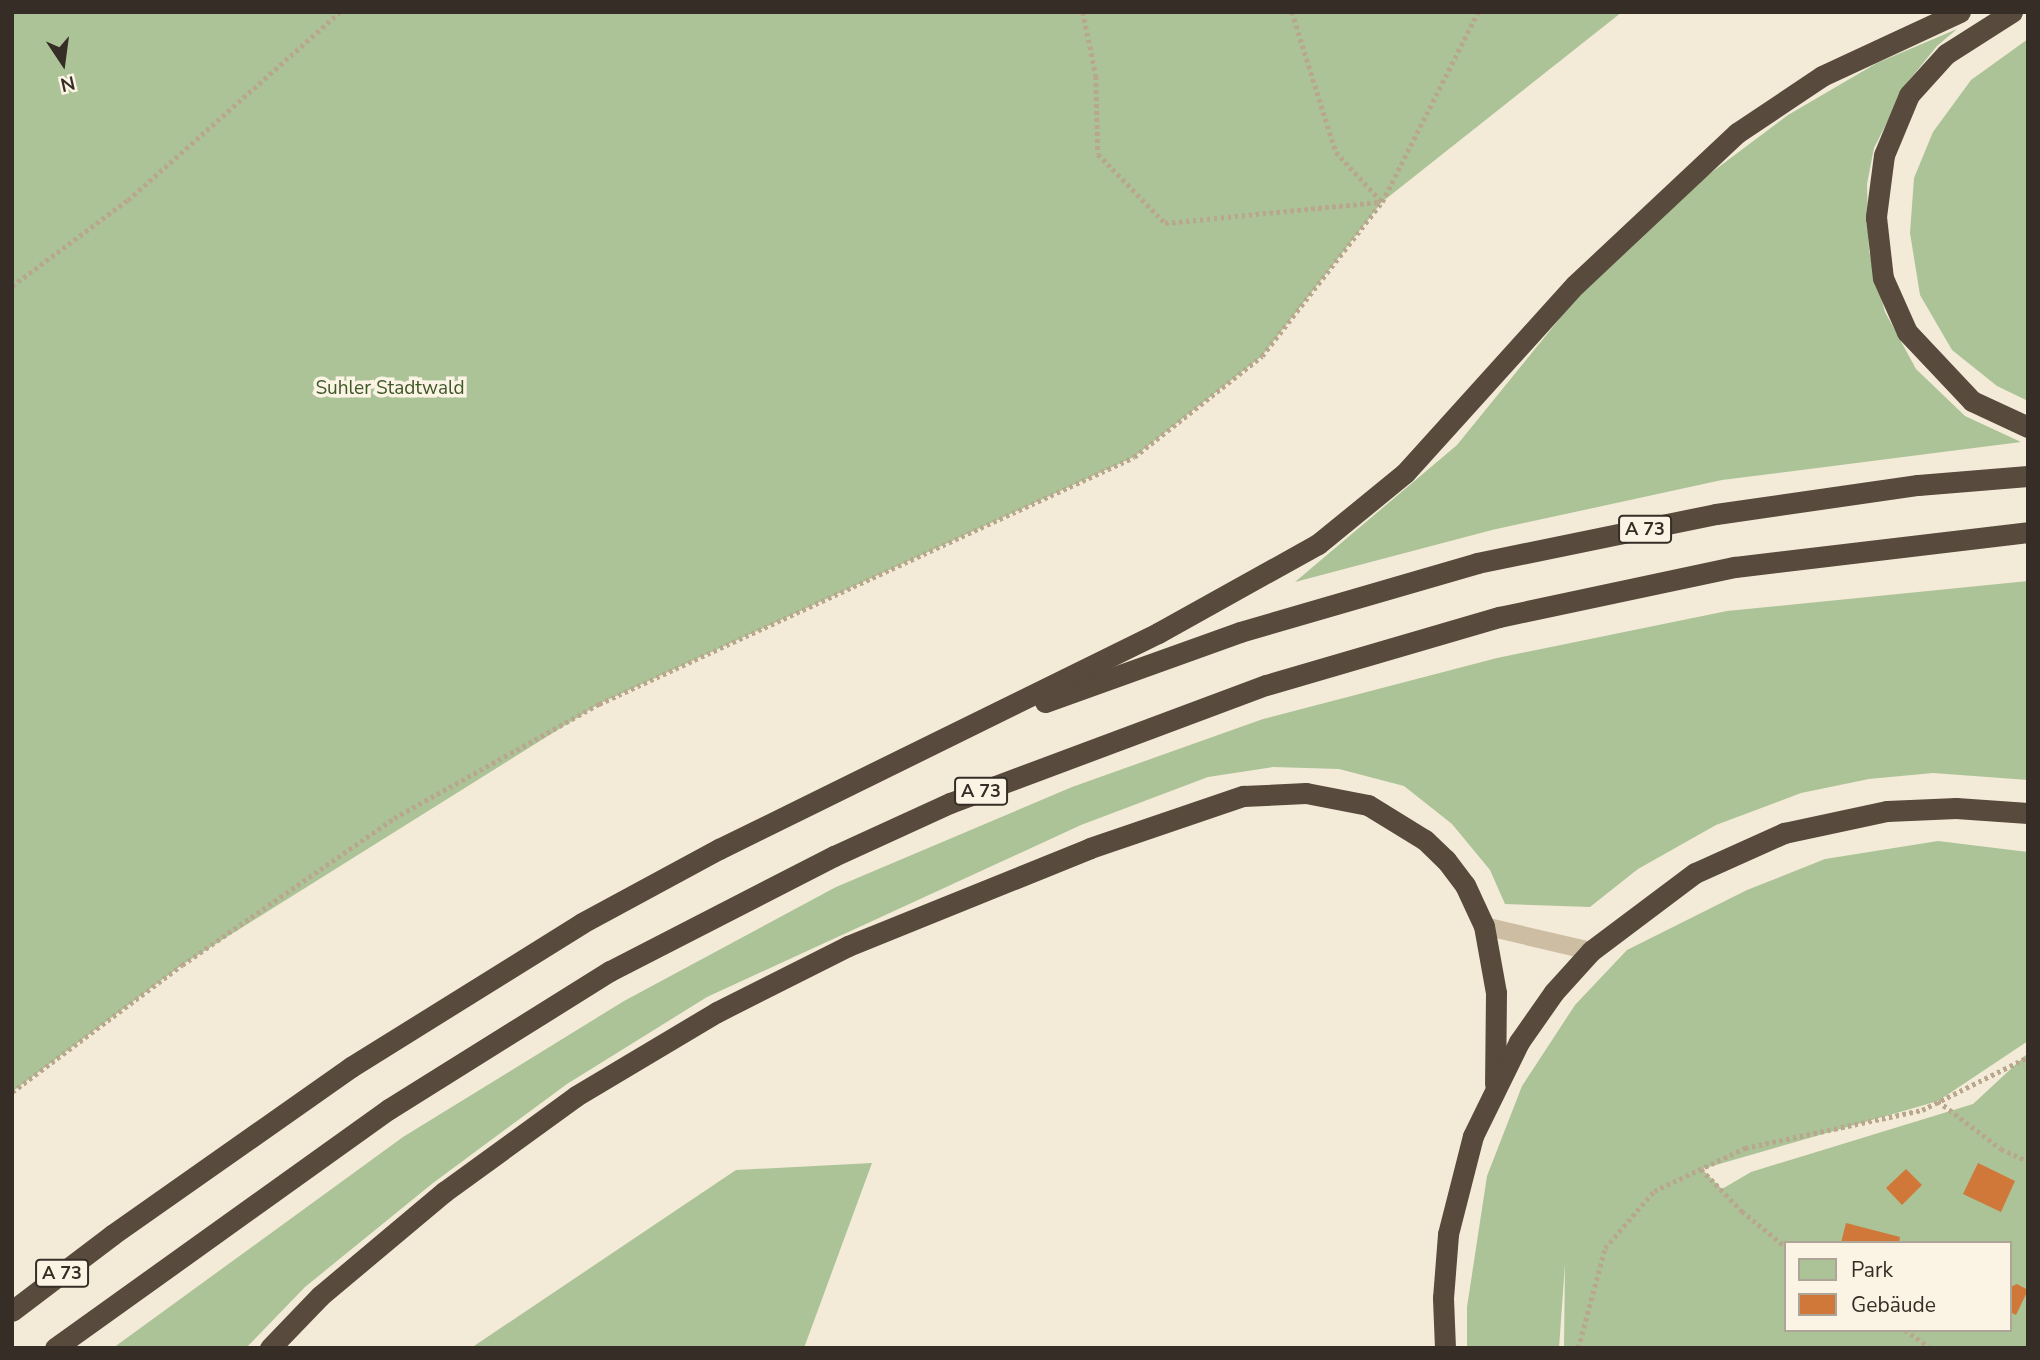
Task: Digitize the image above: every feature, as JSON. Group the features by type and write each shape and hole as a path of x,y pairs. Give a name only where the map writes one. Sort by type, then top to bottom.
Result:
{"highway":[{"path":"875,774 1169,627 1318,544 1405,473 1575,285 1737,133 1822,76 1960,12"},
{"path":"2012,12 1945,54 1909,95 1884,155 1876,217 1883,278 1907,332 1972,401 2028,427"},
{"name":"A 73","path":"12,1311 351,1067 604,911 875,774 1025,709 1161,659 1477,563 1716,514 1918,485 2028,476"},
{"name":"A 73","path":"55,1348 378,1116 610,971 834,856 950,803 1253,689 1499,617 1735,567 2028,532"},
{"path":"270,1348 320,1296 444,1192 576,1096 717,1012 848,946 1215,803 1253,795 1306,793 1368,805 1424,840 1446,860 1465,885 1484,926 1496,993 1495,1084"},
{"path":"1446,1348 1443,1280 1452,1209 1473,1136 1495,1084 1541,1009 1591,951 1695,873 1784,833 1887,811 1956,808 2028,813"}],"lane":[{"path":"1484,926 1591,951"}],"path":[{"path":"12,286 128,200 340,12"},
{"path":"1083,12 1096,76 1098,154 1165,223 1382,202"},
{"path":"1292,12 1336,152 1382,202"},
{"path":"12,1092 182,965 394,818 599,704 1134,457 1262,356 1382,202 1478,12"},
{"path":"1578,1348 1605,1248 1654,1191 1745,1148 1922,1110 2028,1057"},
{"path":"1938,1101 2001,1149 2028,1161"},
{"path":"1701,1169 1742,1211 1784,1245"},
{"path":"1908,1332 1931,1348"}],"green space":[{"name":"Suhler Stadtwald","path":"12,12 1622,12 1382,202 1262,356 1134,457 599,704 182,965 12,1092"},
{"path":"1957,29 1937,46 1907,83 1874,148 1867,184 1869,251 1885,312 1916,369 1965,416 2021,442 1722,480 1492,530 1295,582 1457,445 1582,291 1700,181 1788,115 1877,63"},
{"path":"2028,39 2028,401 1997,386 1952,350 1920,295 1910,233 1914,178 1933,132 1971,80"},
{"path":"2028,581 2028,780 1933,773 1869,779 1801,793 1716,825 1638,869 1590,907 1505,904 1490,870 1452,824 1404,786 1339,769 1273,767 1208,777 1081,825 707,997 567,1084 433,1183 305,1287 246,1348 113,1348 403,1137 624,1001 836,887 1072,787 1263,719 1497,658 1727,611"},
{"path":"1938,841 2028,852 2028,1041 1938,1101 1702,1169 1722,1189 1751,1172 1973,1104 2028,1053 2028,1348 1564,1348 1565,1264 1559,1348 1467,1348 1467,1307 1487,1176 1522,1086 1575,1005 1627,950 1747,890 1825,859"},
{"path":"872,1163 804,1348 471,1348 736,1170"}],"building":[{"path":"1978,1163 2015,1181 2001,1212 1963,1194"},
{"path":"1906,1169 1922,1185 1902,1205 1886,1188"},
{"path":"1846,1223 1900,1237 1899,1241 1842,1241"},
{"path":"2017,1284 2028,1290 2016,1315 2012,1313 2012,1286"}]}
